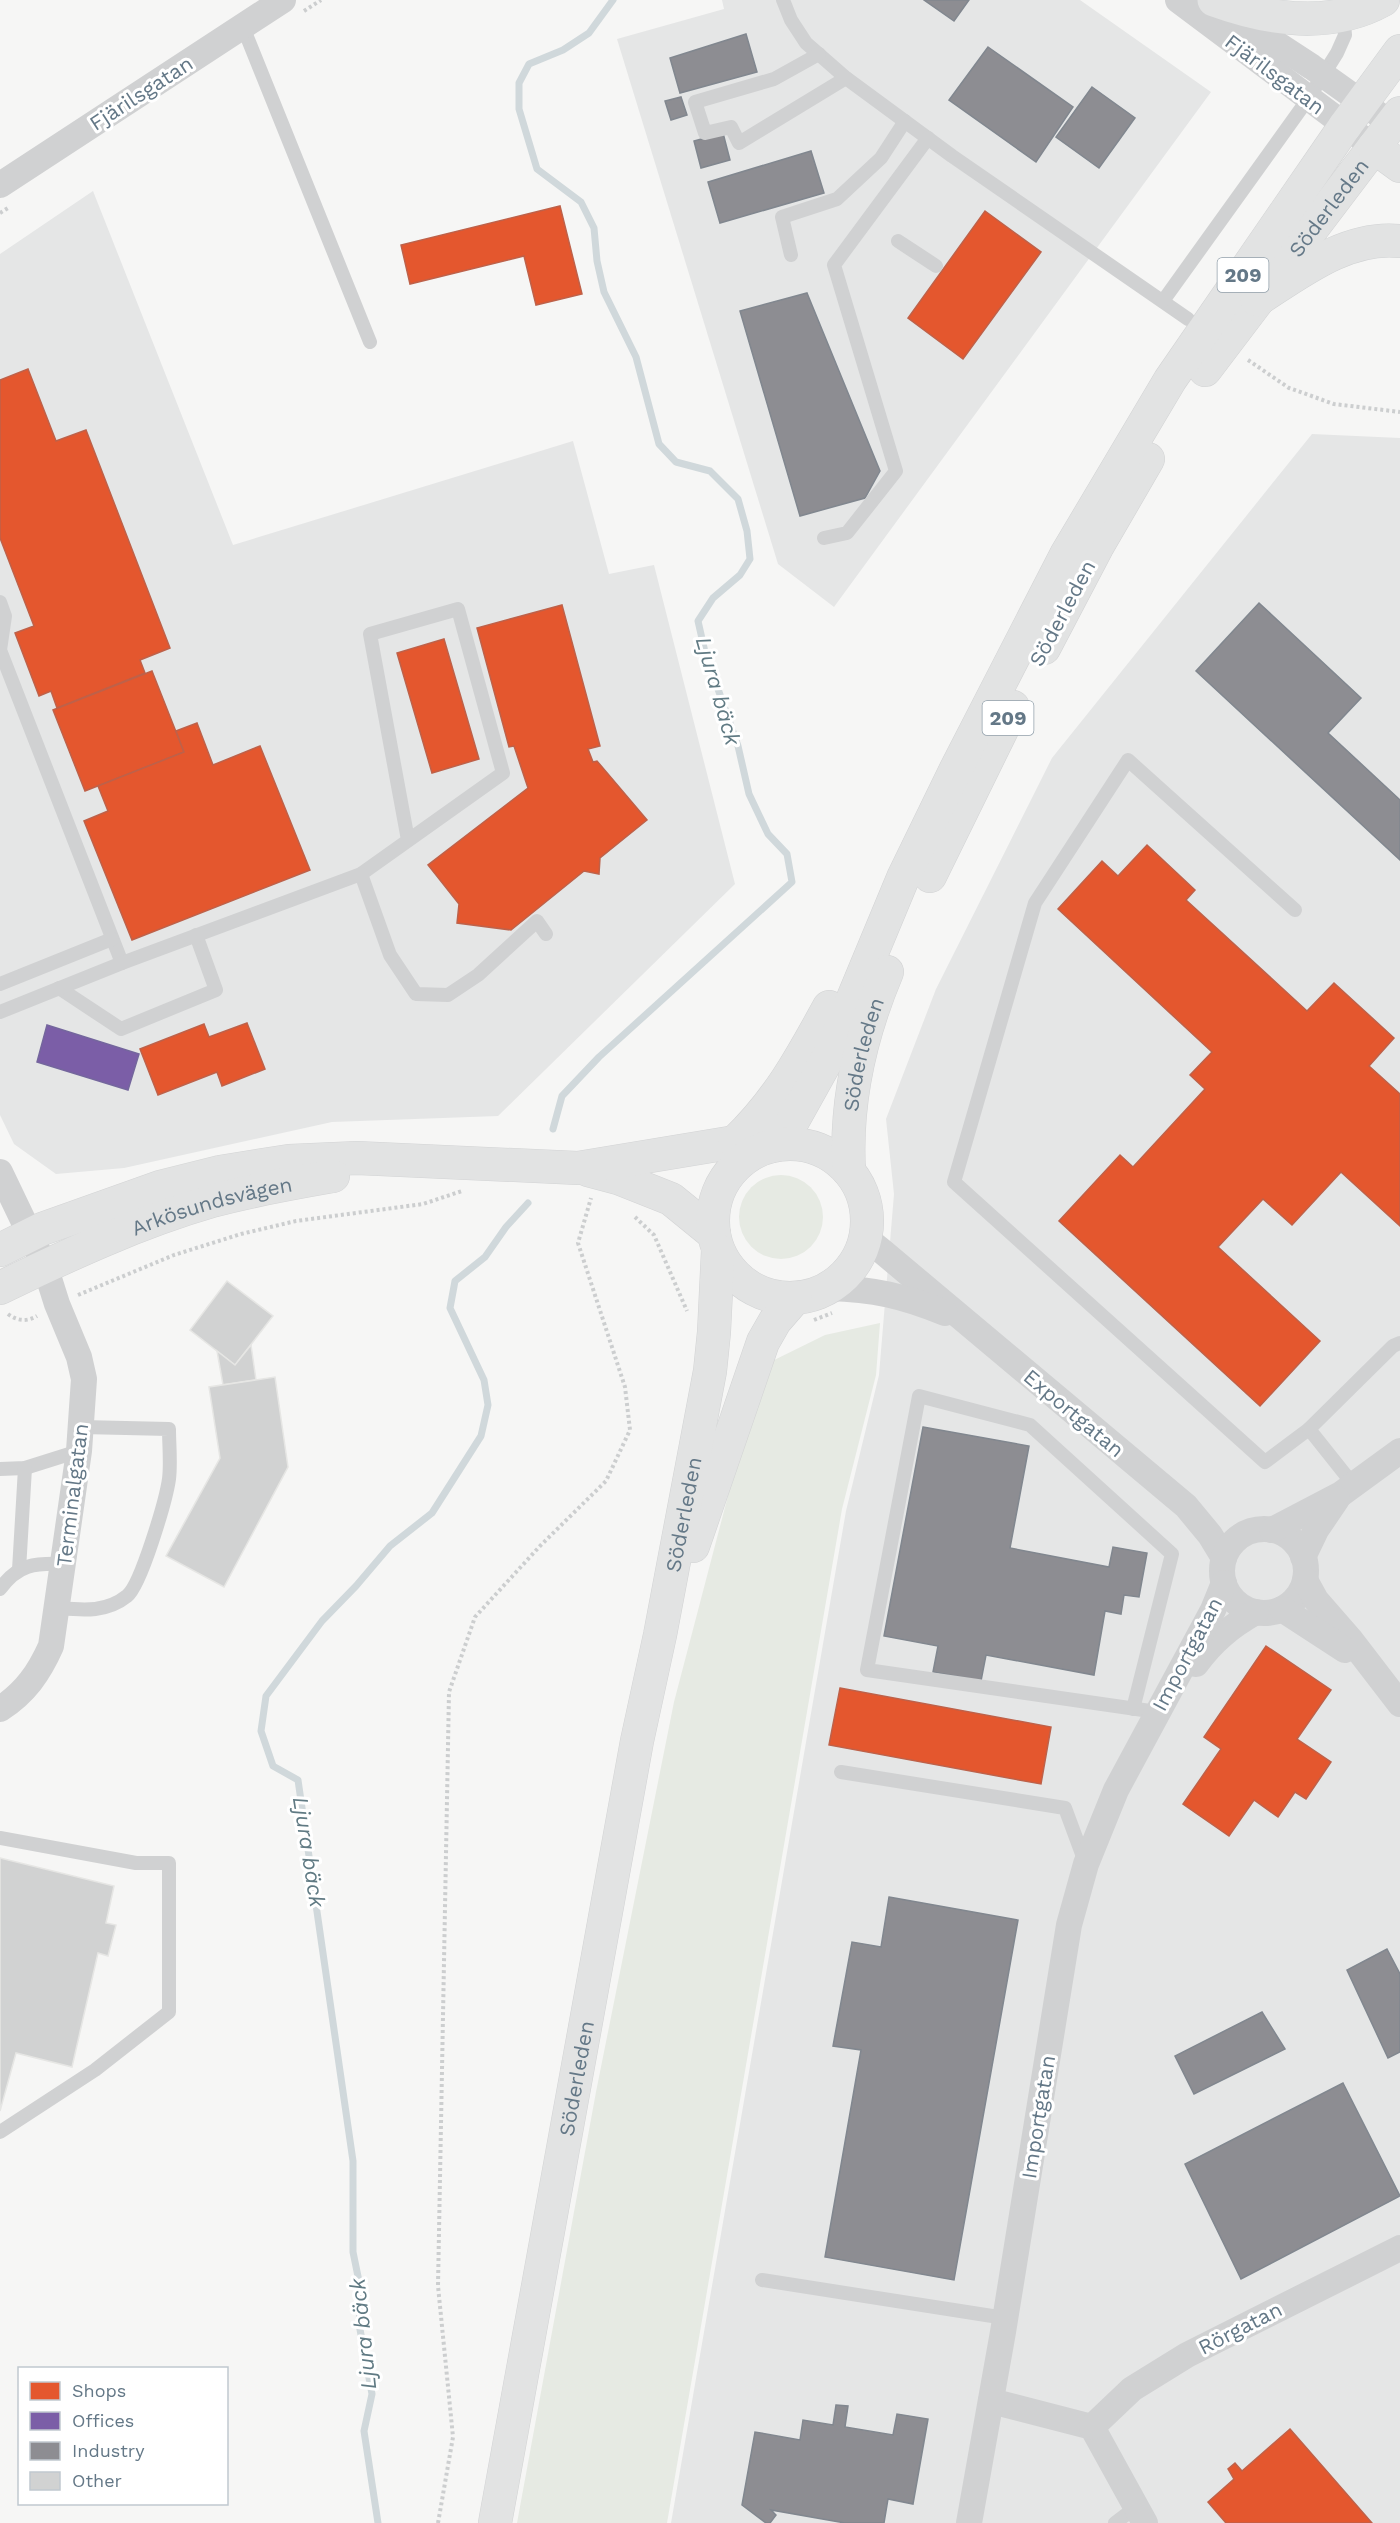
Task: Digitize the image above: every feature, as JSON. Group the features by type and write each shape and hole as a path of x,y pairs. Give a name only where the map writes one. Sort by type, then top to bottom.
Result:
{"main road":[{"path":"1214,0 1232,7 1275,16 1311,20 1342,8 1369,8 1383,0"},
{"name":"Söderleden","path":"495,2523 637,1741 660,1635 710,1371 714,1332 715,1202 730,1172 742,1160 776,1145 829,1056 903,878 961,759 1066,555 1101,494 1170,380 1353,115 1400,51"},
{"name":"Söderleden","path":"849,1171 848,1116 864,1036 877,996 927,882 1024,685 1097,547 1190,391 1223,343 1257,300 1393,136"},
{"path":"1257,300 1309,266 1344,249 1389,240 1400,241"},
{"name":"Söderleden","path":"735,1142 765,1113 792,1074 903,878"},
{"name":"Arkösundsvägen","path":"580,1182 735,1142 811,1147 831,1156 849,1171"},
{"name":"Arkösundsvägen","path":"0,1250 30,1234 160,1187 231,1170 289,1161 357,1158 436,1162 580,1182 618,1178 671,1199 716,1242 729,1270 746,1285 791,1305"},
{"name":"Arkösundsvägen","path":"2,1299 45,1266 157,1220 212,1201 337,1175 436,1162"},
{"path":"791,1305 834,1300 862,1249 866,1232 864,1200 849,1171"},
{"name":"Söderleden","path":"660,1635 690,1554 731,1367 751,1315 791,1305"}],"street":[{"name":"Fjärilsgatan","path":"0,185 283,0"},
{"name":"Fjärilsgatan","path":"1178,0 1308,99 1353,115 1393,136"},
{"name":"Fjärilsgatan","path":"1209,0 1323,75 1353,115"},
{"name":"Terminalgatan","path":"0,1172 45,1266 57,1304 79,1357 84,1379 80,1439 51,1646 30,1684 0,1709"},
{"name":"Exportgatan","path":"866,1232 873,1244 1186,1506 1216,1523 1245,1534"},
{"name":"Exportgatan","path":"834,1300 864,1289 889,1293 962,1320"},
{"path":"1272,1530 1347,1489 1400,1451"},
{"path":"1347,1489 1316,1530 1304,1568 1296,1597 1282,1609 1269,1613 1256,1612 1236,1602 1224,1571 1232,1544 1245,1534 1254,1530 1272,1530 1291,1539 1304,1568 1322,1607 1400,1704"},
{"name":"Exportgatan","path":"1186,1506 1210,1535 1224,1571"},
{"name":"Importgatan","path":"969,2523 1069,1925 1086,1864 1146,1715 1213,1610 1224,1571"},
{"path":"1282,1609 1375,1671"},
{"name":"Importgatan","path":"1146,1715 1213,1642 1236,1623 1256,1612"},
{"name":"Rörgatan","path":"1092,2427 1132,2389 1186,2355 1400,2248"},
{"path":"991,2401 1092,2427 1141,2515"}],"lane":[{"path":"783,0 791,20 806,43 846,78 952,156 1188,319"},
{"path":"1163,301 1308,99 1337,53 1345,36 1342,8"},
{"path":"243,27 370,342"},
{"path":"819,54 774,79 695,102 705,133 731,127 739,143 846,78"},
{"path":"791,255 782,217 837,199 881,158 904,121"},
{"path":"824,538 848,533 896,471 834,265 928,138"},
{"path":"898,241 936,266"},
{"path":"0,602 5,616 0,650 122,963"},
{"path":"0,1012 122,963 361,874 503,773 458,609 370,634 408,840"},
{"path":"1295,910 1128,760 1035,903 954,1182 1265,1462 1309,1430 1393,1346 1400,1343"},
{"path":"361,874 390,955 416,994 448,995 478,975 537,921 546,934"},
{"path":"59,988 121,1029 216,990 196,935"},
{"path":"0,984 112,939"},
{"path":"919,1396 1030,1425 1172,1554 1146,1715 867,1670 919,1396"},
{"path":"0,1469 26,1467 80,1439 169,1429 169,1479 141,1573 129,1595 108,1607 91,1611 57,1608"},
{"path":"1309,1430 1347,1489"},
{"path":"20,1570 26,1467"},
{"path":"0,1589 10,1575 20,1570 43,1564 63,1564"},
{"path":"841,1772 1065,1808 1086,1864"},
{"path":"0,1838 136,1863 169,1863 169,2012 95,2070 0,2132"},
{"path":"762,2280 1005,2318"},
{"path":"1115,2523 1141,2515"}],"path":[{"path":"1240,355 1289,388 1334,404 1400,412"},
{"path":"580,1182 591,1198 597,1200"},
{"path":"2,1299 18,1320 30,1320 57,1304 174,1255 241,1234 296,1221 423,1204 471,1189"},
{"path":"438,2523 453,2437 438,2286 449,1692 475,1617 540,1546 606,1481 630,1430 625,1387 578,1243 591,1198"},
{"path":"633,1215 654,1235 663,1251 683,1303 694,1324 700,1330 714,1332"},
{"path":"791,1305 834,1300"}],"shaded area":[{"path":"722,0 1080,0 1211,92 834,607 778,564 617,39 724,9"},
{"path":"93,191 233,545 573,441 609,574 654,565 735,884 498,1116 332,1122 124,1168 56,1174 14,1144 0,1115 0,254"},
{"path":"1312,434 1400,438 1400,2523 671,2523 846,1511 879,1375 894,1194 886,1119 936,989 1052,758"},
{"path":"781,1175 804,1182 816,1194 823,1217 816,1240 804,1252 781,1259 758,1252 746,1240 739,1217 746,1194 758,1182"},
{"path":"880,1323 876,1375 842,1509 667,2523 517,2523 596,2092 674,1702 762,1366 825,1335"}],"building: Shops":[{"path":"560,206 582,294 536,305 524,256 410,284 401,245"},
{"path":"985,211 1041,252 963,359 908,318"},
{"path":"28,369 56,441 86,430 170,648 140,660 145,673 57,708 51,691 39,696 15,633 34,626 0,538 0,380"},
{"path":"562,605 600,746 588,749 593,762 597,761 647,820 600,858 599,874 584,871 511,930 457,923 459,904 428,865 528,788 514,746 509,747 477,628"},
{"path":"444,639 479,759 432,773 397,653"},
{"path":"152,671 184,752 85,791 53,710"},
{"path":"197,723 213,765 260,746 310,870 132,940 84,821 108,811 98,786 184,752 176,731"},
{"path":"1147,845 1195,890 1186,900 1307,1011 1334,983 1394,1038 1369,1066 1400,1094 1400,1226 1341,1172 1292,1225 1263,1199 1218,1247 1320,1341 1260,1406 1059,1221 1120,1155 1133,1167 1205,1089 1190,1075 1212,1052 1058,909 1102,861 1118,876"},
{"path":"247,1023 265,1069 222,1086 217,1072 158,1095 140,1049 204,1024 209,1037"},
{"path":"1266,1646 1331,1690 1297,1739 1331,1762 1306,1799 1295,1792 1278,1817 1254,1800 1229,1836 1183,1804 1221,1749 1204,1737"},
{"path":"840,1688 1051,1727 1041,1784 829,1745"},
{"path":"1290,2429 1372,2523 1226,2523 1208,2502 1234,2479 1228,2469 1235,2463 1242,2471"}],"building: Offices":[{"path":"47,1025 139,1054 128,1090 37,1062"}],"building: Industry":[{"path":"924,0 969,0 954,21"},
{"path":"746,34 757,72 680,93 670,58"},
{"path":"988,47 1073,107 1036,162 949,100"},
{"path":"1092,87 1135,118 1099,168 1056,137"},
{"path":"681,97 687,115 671,120 665,101"},
{"path":"723,133 730,160 701,168 694,141"},
{"path":"811,151 824,193 720,223 708,182"},
{"path":"807,293 880,471 865,498 800,516 740,311"},
{"path":"1259,603 1361,698 1328,733 1400,800 1400,860 1196,671"},
{"path":"923,1427 1029,1446 1010,1548 1109,1567 1113,1547 1147,1553 1139,1597 1124,1595 1121,1614 1105,1611 1094,1675 986,1655 981,1681 933,1672 938,1646 884,1636"},
{"path":"889,1897 1018,1920 954,2280 825,2257 861,2050 833,2046 852,1942 881,1947"},
{"path":"1387,1949 1400,1974 1400,2052 1388,2058 1347,1970"},
{"path":"1262,2012 1285,2049 1194,2094 1175,2056"},
{"path":"1343,2083 1400,2196 1241,2279 1185,2164"},
{"path":"836,2405 848,2406 845,2427 893,2435 897,2414 928,2419 913,2504 888,2499 884,2523 845,2523 771,2510 776,2515 770,2523 766,2523 742,2505 755,2432 800,2440 803,2420 833,2425"}],"building: Other":[{"path":"227,1281 273,1316 235,1365 190,1330"},
{"path":"251,1345 256,1380 223,1385 217,1351 235,1365"},
{"path":"275,1377 288,1467 224,1587 166,1556 220,1458 209,1387"},
{"path":"0,1858 114,1886 106,1923 116,1925 108,1956 98,1953 72,2067 16,2053 0,2111"}],"waterway":[{"name":"Ljura bäck","path":"553,1129 562,1096 599,1057 792,882 787,854 768,834 749,794 738,746 705,652 698,621 713,598 740,575 750,559 747,531 738,499 710,471 676,462 659,444 636,357 604,292 597,261 594,228 581,202 537,169 519,109 519,83 529,64 563,50 589,33 613,0"},
{"name":"Ljura bäck","path":"378,2523 364,2431 372,2394 359,2324 361,2291 353,2252 353,2161 298,1780 273,1766 261,1731 266,1696 322,1621 390,1546 432,1513 481,1436 488,1405 484,1380 450,1308 455,1281 485,1257 506,1227 528,1203"}]}
